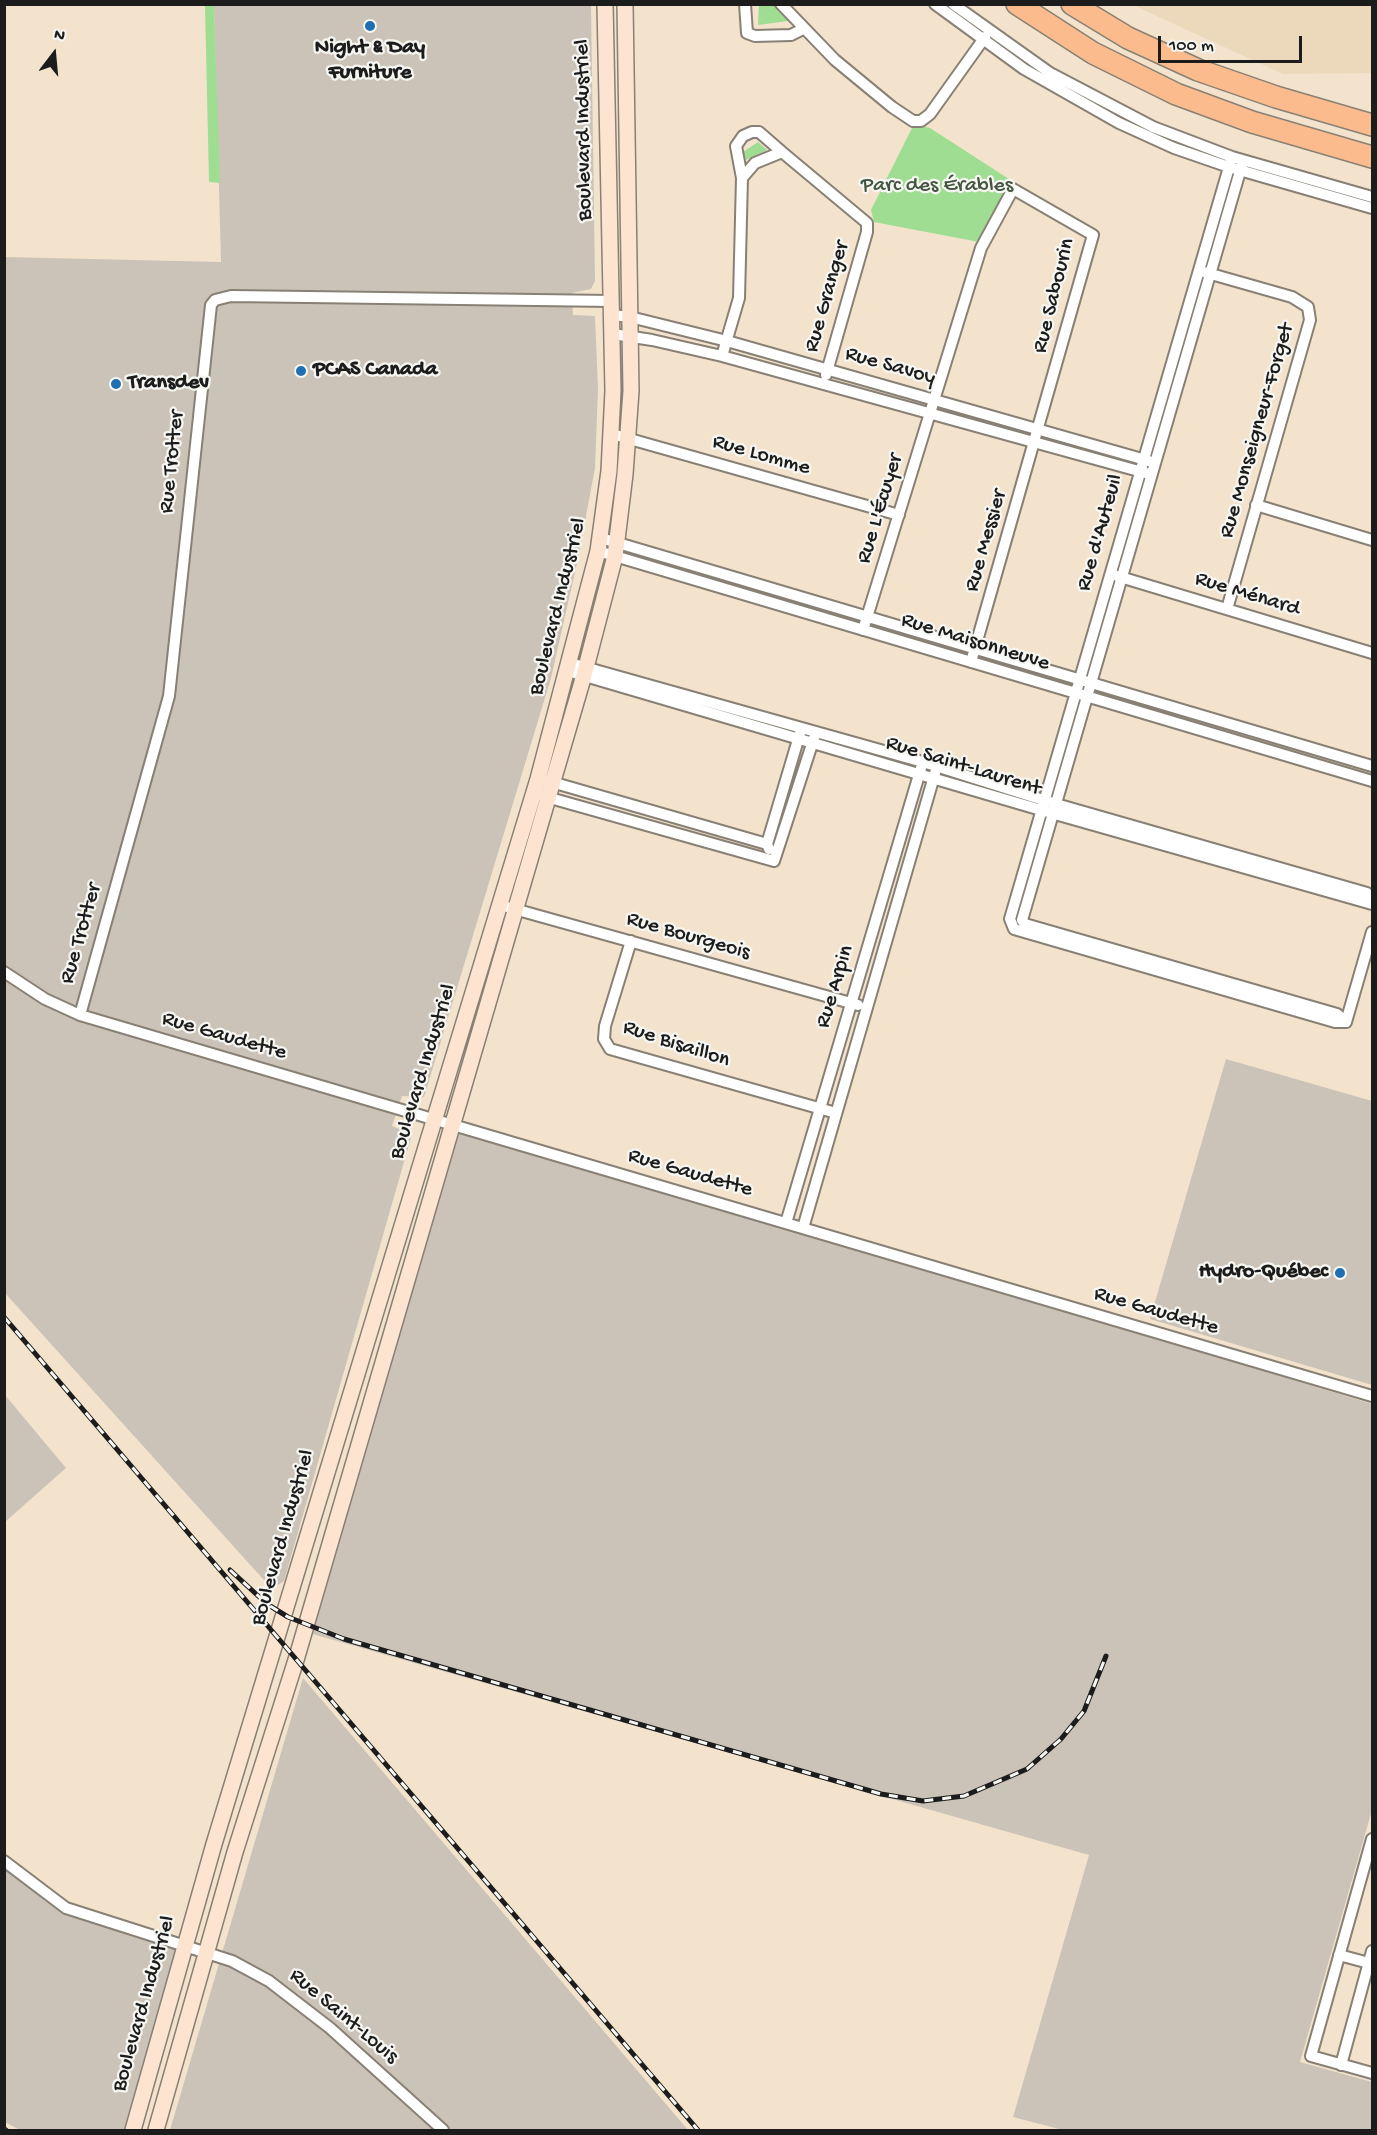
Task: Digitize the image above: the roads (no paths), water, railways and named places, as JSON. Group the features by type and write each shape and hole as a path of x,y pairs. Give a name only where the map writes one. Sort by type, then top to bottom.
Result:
{"highway":[{"path":"1017,4 1100,57 1176,94 1242,119 1372,157"},
{"path":"1072,4 1128,38 1198,70 1256,91 1372,125"}],"street":[{"name":"Boulevard Industriel","path":"577,669 600,544 612,434 613,334 605,4"},
{"name":"Boulevard Industriel","path":"156,2130 235,1852 262,1761 296,1660 453,1124 507,907 577,669 616,549 631,391 625,4"},
{"path":"745,4 747,33 755,36 791,35 803,29"},
{"path":"781,4 803,29 875,94 903,116 917,121 933,111 986,36"},
{"path":"935,4 986,36 1110,106 1172,135 1230,162 1372,208"},
{"path":"953,4 986,36"},
{"name":"Rue Granger","path":"722,356 739,298 742,178 736,146 743,136 759,132 867,223 867,232 823,384"},
{"path":"742,178 755,163 782,152"},
{"name":"Rue d'Auteuil","path":"1011,923 1079,679 1230,162"},
{"path":"1242,166 1372,197"},
{"name":"Rue d'Auteuil","path":"1022,920 1242,166"},
{"name":"Rue Sabourin","path":"935,400 981,248 1013,189 1093,235 1040,430"},
{"name":"Rue Monseigneur-Forget","path":"1198,270 1292,297 1308,307 1311,320 1227,609"},
{"name":"Rue Trotter","path":"80,1014 169,696 211,305 215,300 231,296 612,308"},
{"name":"Rue Savoy","path":"612,308 630,317 727,341 1155,463"},
{"name":"Rue Savoy","path":"613,334 722,356 1152,475"},
{"name":"Rue L'Écuyer","path":"863,630 935,400"},
{"name":"Rue Messier","path":"971,662 1040,430"},
{"name":"Rue Lomme","path":"612,434 899,515"},
{"path":"1256,505 1371,540 1372,528"},
{"name":"Rue Maisonneuve","path":"600,544 749,596 1372,781"},
{"name":"Rue Maisonneuve","path":"616,549 753,583 1372,766"},
{"name":"Rue Ménard","path":"1110,574 1372,653"},
{"path":"749,596 753,583"},
{"name":"Rue Saint-Laurent","path":"577,669 800,733 812,742 919,774 1054,809 1211,854 1372,904"},
{"path":"1190,727 1193,713"},
{"path":"774,861 816,731"},
{"name":"Rue Saint-Laurent","path":"800,733 816,731 937,766 1043,806"},
{"path":"774,861 766,844 800,733"},
{"path":"1297,759 1300,744"},
{"name":"Rue Arpin","path":"786,1223 923,762"},
{"name":"Rue Arpin","path":"803,1228 937,766"},
{"path":"545,781 766,844"},
{"path":"540,796 774,861"},
{"path":"671,832 675,818"},
{"name":"Rue Saint-Laurent","path":"1211,854 1367,893 1372,898"},
{"name":"Boulevard Industriel","path":"133,2130 214,1844 432,1118 507,907"},
{"name":"Rue Bourgeois","path":"507,907 867,1007"},
{"path":"1011,923 1022,920 1025,924 1335,1022 1346,1022"},
{"path":"1011,923 1177,972 1337,1014 1346,1022"},
{"path":"1346,1022 1367,972 1372,932"},
{"name":"Rue Bisaillon","path":"631,941 605,1026 604,1039 610,1049 836,1113"},
{"name":"Rue Gaudette","path":"4,972 45,999 80,1014 1372,1396"},
{"path":"389,1262 409,1270"},
{"path":"369,1327 389,1338"},
{"path":"334,1446 354,1457"},
{"path":"246,1738 262,1761"},
{"path":"1372,1839 1311,2056 1372,2073"},
{"path":"214,1844 235,1852"},
{"name":"Rue Saint-Louis","path":"4,1862 66,1908 232,1961 294,1998 443,2130"},
{"path":"1341,2065 1372,1951"},
{"path":"1340,1955 1369,1963"},
{"path":"144,2090 165,2096"}],"railway":[{"path":"4,1317 698,2130"},
{"path":"230,1570 267,1604 288,1617 344,1639 881,1794 923,1801 964,1796 1027,1769 1061,1739 1084,1711 1106,1656"}],"place":[{"name":"Night & Day Furniture","path":"370,26"},
{"name":"PCAS Canada","path":"301,371"},
{"name":"Transdev","path":"116,384"},
{"name":"Hydro-Québec","path":"1340,1273"}],"park label":[{"name":"Parc des Érables","path":"937,187"}]}
